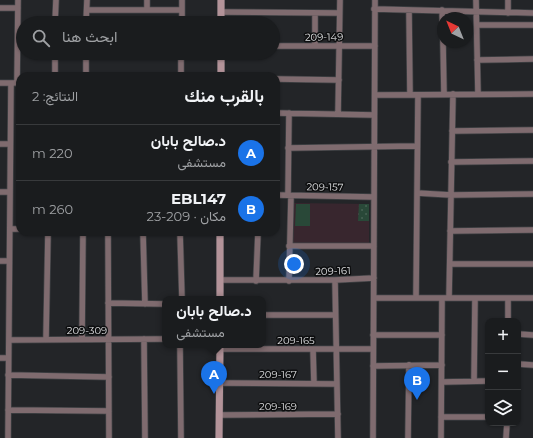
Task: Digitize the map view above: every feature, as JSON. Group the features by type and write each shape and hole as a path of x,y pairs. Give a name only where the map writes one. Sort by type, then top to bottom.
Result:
{"street":[{"path":"18,0 18,16"},
{"path":"55,16 56,0"},
{"path":"87,0 87,16"},
{"path":"147,0 147,10"},
{"path":"182,0 182,16"},
{"path":"221,0 221,16"},
{"path":"338,114 338,45 340,0"},
{"path":"373,438 375,95 374,0"},
{"path":"476,0 478,94"},
{"path":"508,0 508,13"},
{"path":"0,8 18,8"},
{"path":"374,9 533,13"},
{"path":"87,10 182,10"},
{"path":"409,11 410,95"},
{"path":"221,12 340,13"},
{"path":"314,46 315,13"},
{"path":"477,25 533,25"},
{"name":"209-149","path":"280,46 375,46"},
{"path":"443,48 444,94"},
{"path":"17,72 18,60"},
{"path":"55,60 55,72"},
{"path":"86,60 86,72"},
{"path":"181,60 181,72"},
{"path":"221,60 221,72"},
{"path":"477,60 533,60"},
{"path":"280,79 339,80"},
{"path":"0,83 16,83 10,144 8,438"},
{"path":"450,298 450,195 453,94"},
{"path":"375,95 533,94"},
{"path":"416,298 416,146 418,95"},
{"path":"280,113 374,115"},
{"path":"289,113 289,280"},
{"path":"452,131 533,130"},
{"path":"0,144 10,144"},
{"path":"288,148 416,146"},
{"path":"452,162 533,161"},
{"path":"0,192 10,192"},
{"path":"417,193 450,195 533,194"},
{"name":"209-157","path":"280,195 374,197"},
{"path":"10,229 16,229"},
{"path":"450,231 533,230"},
{"path":"46,339 48,236"},
{"path":"82,339 83,236"},
{"path":"108,236 108,303 110,339 109,438"},
{"path":"143,236 145,304"},
{"path":"180,236 182,296"},
{"path":"220,236 220,296"},
{"path":"256,280 258,236"},
{"path":"289,246 374,246"},
{"path":"0,261 9,261"},
{"path":"451,264 533,264"},
{"name":"209-161","path":"220,280 335,280 374,278"},
{"path":"335,280 338,438"},
{"path":"374,298 533,298"},
{"path":"441,438 442,298"},
{"path":"474,381 475,298"},
{"path":"508,298 508,318"},
{"path":"108,303 162,304"},
{"path":"266,315 335,315"},
{"path":"521,334 533,335"},
{"path":"373,335 442,335"},
{"path":"144,339 145,438"},
{"name":"209-309","path":"8,340 162,339"},
{"path":"180,348 180,438"},
{"path":"219,438 220,348"},
{"name":"209-165","path":"266,348 373,349"},
{"path":"313,349 314,384"},
{"path":"0,358 8,358"},
{"path":"521,364 533,364"},
{"path":"408,438 409,365"},
{"path":"373,366 442,365"},
{"path":"8,375 109,376"},
{"path":"442,382 485,381"},
{"name":"209-167","path":"219,383 337,384"},
{"path":"8,410 109,411"},
{"name":"209-169","path":"219,415 338,414"},
{"path":"442,417 485,417"},
{"path":"506,426 506,438"}],"shaded area":[{"path":"294,203 369,204 369,243 293,243"}],"green space":[{"path":"296,204 310,204 310,226 295,226"},
{"path":"359,204 369,204 369,221 358,221"}],"place":[{"name":"د.صالح بابان","path":"214,394"},
{"name":"EBL147","path":"417,400"}]}
